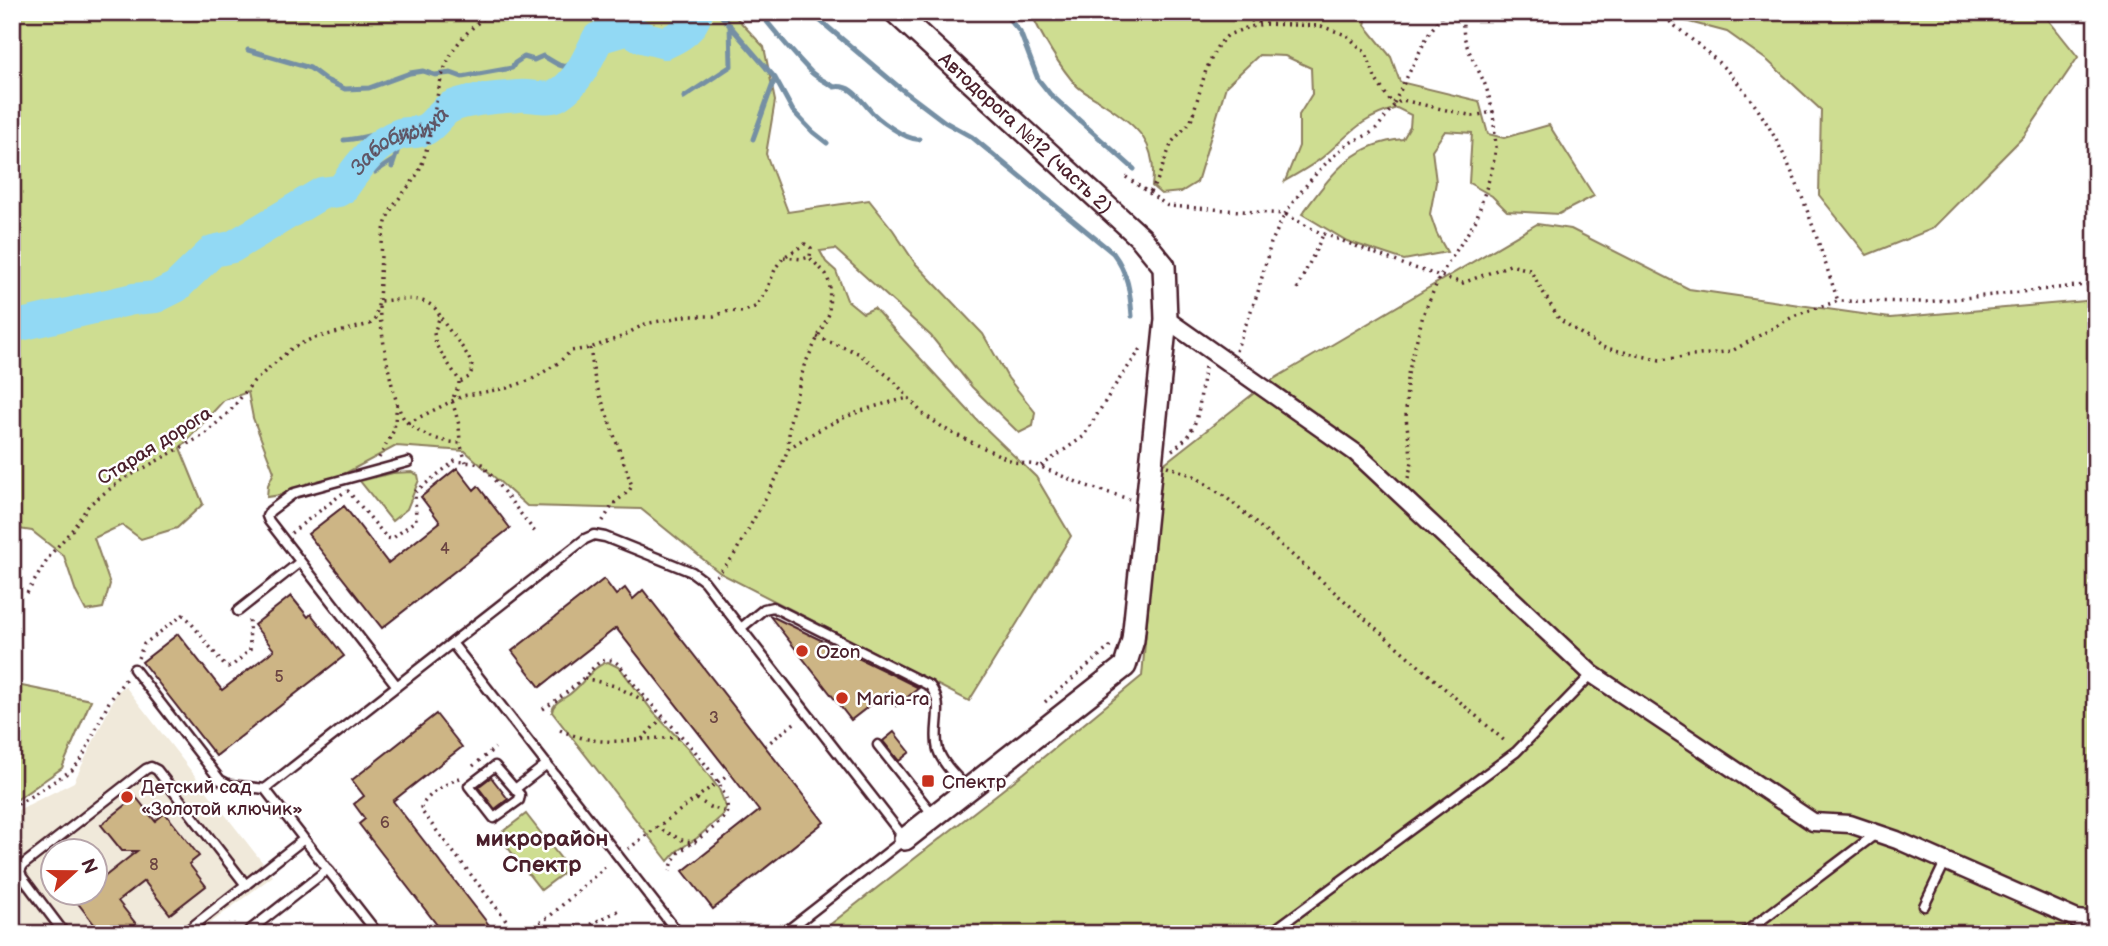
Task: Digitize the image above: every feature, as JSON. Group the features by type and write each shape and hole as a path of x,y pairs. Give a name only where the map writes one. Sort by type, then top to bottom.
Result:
{"street":[{"name":"Автодорога №12 (часть 2)","path":"895,12 1157,255 1164,266 1166,278 1166,318"},
{"path":"905,838 1125,666 1133,640 1166,318 1356,453 1592,674 1813,822 1850,824 1877,833 1946,860 2077,919 2096,921"}],"lane":[{"path":"397,686 267,516 291,495 408,462"},
{"path":"134,669 220,780 230,785 265,789 585,539 594,535 605,537 692,572 707,584 905,838 783,934"},
{"path":"238,611 300,562"},
{"path":"741,628 764,609 773,607 921,680 934,692 939,705 937,737 941,757 968,789"},
{"path":"452,643 679,934"},
{"path":"1269,934 1516,752 1592,674"},
{"path":"878,744 934,816"},
{"path":"515,789 547,764"},
{"path":"495,765 515,789 521,797 519,800 494,818 469,786 495,765"},
{"path":"65,934 22,877 20,871 23,865 151,767 157,770 246,884"},
{"path":"265,789 378,934"},
{"path":"1743,934 1877,833"},
{"path":"183,934 304,839"},
{"path":"1924,906 1946,860"},
{"path":"246,934 328,869"}],"path":[{"path":"460,443 441,442 404,419 397,402 379,301 382,254 389,214 421,168 442,74 458,41 492,12"},
{"path":"1217,12 1263,24"},
{"path":"1232,363 1258,292 1270,243 1285,214 1295,198 1347,145 1372,132 1385,119 1424,43 1445,12"},
{"path":"1399,493 1409,476 1412,463 1406,418 1407,378 1423,315 1440,276 1476,220 1492,170 1496,147 1493,112 1485,83 1466,46 1463,18 1465,12"},
{"path":"1659,12 1703,47 1733,77 1760,113 1796,176 1838,301"},
{"path":"1149,193 1157,181 1172,142 1191,121 1206,70 1224,37 1246,27 1263,24 1321,26 1346,35 1366,54 1376,80 1393,105"},
{"path":"1393,105 1402,100 1473,116 1493,112"},
{"path":"367,161 420,125 429,132"},
{"path":"400,139 400,131 421,136 429,132"},
{"path":"1126,177 1168,205 1285,214 1324,233 1408,266 1463,283 1510,265 1530,270 1559,319 1601,348 1660,360 1732,351 1796,315 1838,301 1926,302 2096,284"},
{"path":"1297,289 1324,233"},
{"path":"408,423 452,400 519,385 558,363 571,351 590,348 621,337 645,324 685,316 742,312 755,307 766,292 776,267 784,257 804,244 811,248 810,257 826,274 830,285 829,314 804,366 790,421 788,449 777,477 724,570 707,584"},
{"path":"784,257 810,257"},
{"path":"379,301 425,301 436,307 451,334 468,354 473,368 469,377 460,382 452,400 466,462"},
{"name":"Старая дорога","path":"27,593 51,554 89,505 122,480 204,435 232,410 253,382 292,348 311,339 369,324 375,319 379,301"},
{"path":"439,316 434,333 436,345 460,382"},
{"path":"817,337 858,353 892,379 923,414 950,432 1014,462 1028,462 1084,485 1130,499 1131,486"},
{"path":"1040,466 1083,437 1146,342 1144,353"},
{"path":"590,348 596,381 632,486 613,504 594,535"},
{"path":"1152,463 1176,447 1195,426 1210,348"},
{"path":"788,449 823,426 856,411 909,397"},
{"path":"376,471 379,457 394,430 397,402"},
{"path":"283,540 348,491 387,538 392,539 416,520 414,498 418,487 450,462 482,464 535,532"},
{"path":"1152,463 1194,476 1227,498 1516,752"},
{"path":"12,808 72,770 81,760 109,702 134,669 144,644 183,615 228,667 250,650 248,626 251,618"},
{"path":"1041,706 1113,644"},
{"path":"543,709 563,696 604,660 612,660 621,667 719,782 727,812 723,819 696,842 678,853 670,871"},
{"path":"584,678 615,685 649,703"},
{"path":"765,746 807,713"},
{"path":"640,741 662,718"},
{"path":"560,730 577,738 600,742 682,738"},
{"path":"471,769 474,763 495,748"},
{"path":"466,774 448,782 424,802 422,813 517,934"},
{"path":"697,799 710,807 727,812"},
{"path":"656,827 684,841 696,842"},
{"path":"581,934 593,922 622,909"}],"shaded area":[{"name":"Детский сад «Золотой ключик»","path":"125,686 273,876 196,934 12,934 12,813 74,782 117,692"}],"green space":[{"path":"12,12 731,12 764,47 775,101 766,154 788,212 869,200 915,263 983,334 1008,378 1035,412 1033,426 1019,433 972,387 931,336 835,249 820,251 826,262 836,271 847,300 863,313 874,308 978,421 1036,477 1071,536 969,701 720,573 641,509 527,506 465,451 396,446 344,474 294,493 267,497 268,485 274,472 253,418 248,392 224,400 180,448 203,504 177,528 141,539 122,525 94,538 110,584 103,608 86,611 76,592 64,556 32,531 12,528"},
{"path":"1031,12 1368,12 1365,25 1391,57 1400,82 1479,101 1488,134 1504,138 1549,125 1594,196 1559,214 1507,211 1492,196 1469,183 1472,133 1445,131 1432,150 1436,182 1430,214 1447,252 1404,260 1347,241 1302,214 1333,175 1355,155 1369,147 1403,139 1410,127 1411,115 1397,108 1374,117 1356,128 1319,160 1285,181 1299,146 1299,115 1312,94 1311,68 1285,56 1259,55 1226,86 1197,182 1181,192 1161,194 1152,186 1152,159 1143,138 1127,120 1077,86 1051,51"},
{"path":"1672,12 2042,12 2078,57 2024,136 1932,229 1867,255 1819,195 1821,110 1768,61 1727,32 1678,19"},
{"path":"1537,224 1571,229 1689,289 1890,318 2096,300 2096,934 818,934 1024,773 1142,676 1161,466 1267,383"},
{"path":"412,472 418,475 419,480 407,509 392,521 360,481 393,473"},
{"path":"608,662 620,668 654,713 688,748 719,789 726,807 723,815 668,861 552,712 557,702 602,664"},
{"path":"12,684 91,700 62,768 12,803"},
{"path":"526,814 569,869 541,890 498,835"}],"building":[{"path":"457,468 474,490 478,486 510,528 382,628 308,534 344,506 388,563 440,522 421,497"},
{"path":"604,579 616,595 625,588 633,599 643,590 824,822 713,909 683,871 759,811 730,773 616,628 540,687 512,651"},
{"path":"291,596 308,617 311,614 344,656 216,756 142,662 178,634 222,690 274,650 254,625"},
{"path":"769,615 919,688 896,706 886,693 851,720"},
{"path":"436,714 462,747 393,801 496,934 444,934 359,824 365,819 354,804 364,796 352,780"},
{"path":"894,732 910,752 899,761 883,741"},
{"path":"491,777 508,799 495,809 478,787"},
{"path":"136,797 155,821 165,813 199,856 189,864 206,886 170,914 144,881 118,901 144,934 82,934 94,924 82,908 108,908 108,874 137,851 122,851 101,825"}],"waterway":[{"path":"599,12 604,24 613,34"},
{"name":"Забобуриха","path":"12,327 133,299 156,297 176,287 213,251 232,247 322,193 343,188 367,156 391,138 426,129 446,110 456,105 482,99 555,96 566,89 577,76 598,38 629,29 642,37 665,43 685,31 697,12"},
{"path":"718,12 775,78 793,111 827,143"},
{"path":"759,12 813,74 834,87 850,90 885,123 907,137 919,139"},
{"path":"810,12 900,88 945,122 972,137 1113,253 1127,283 1132,316"},
{"path":"1003,12 1020,32 1038,79 1050,94 1134,169"},
{"path":"684,97 731,66 730,25"},
{"path":"248,50 310,68 345,89 369,88 423,71 435,75 451,73 462,77 512,68 524,57 534,60 543,56 565,66 577,55 592,51"},
{"path":"753,139 775,78"},
{"path":"392,167 398,149 412,132"},
{"path":"344,140 378,134 397,136"},
{"path":"375,172 392,161"}],"place":[{"name":"Ozon","path":"802,651"},
{"name":"Maria-ra","path":"842,698"},
{"name":"Спектр","path":"928,781"},
{"name":"Детский сад «Золотой ключик»","path":"127,797"}],"district":[{"name":"микрорайон Спектр","path":"542,851"}]}
